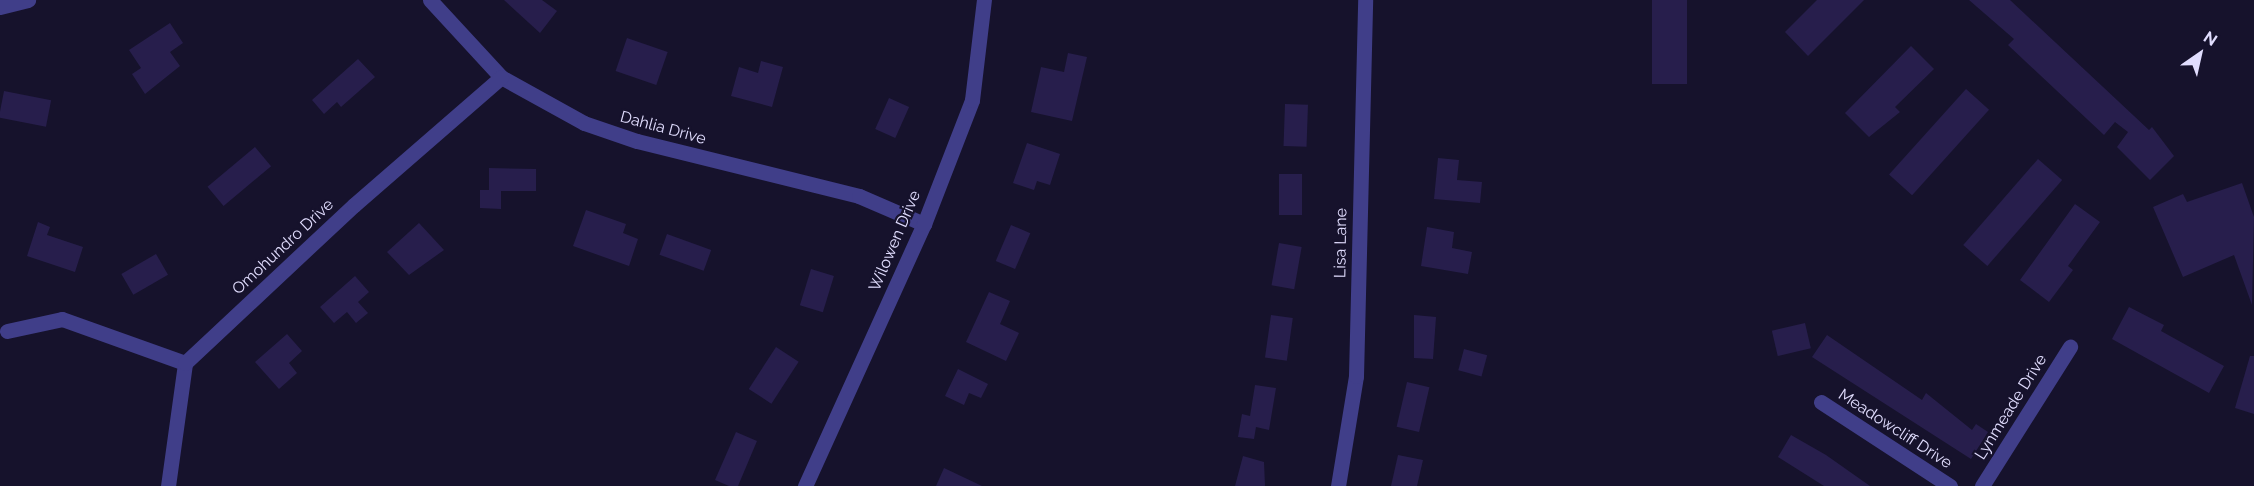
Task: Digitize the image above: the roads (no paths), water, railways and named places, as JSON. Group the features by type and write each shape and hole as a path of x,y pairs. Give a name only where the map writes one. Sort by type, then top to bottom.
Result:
{"street":[{"path":"0,7 28,0"},
{"name":"Dahlia Drive","path":"430,0 501,77 551,108 605,130 859,196 924,224"},
{"name":"Wilowen Drive","path":"805,486 924,224 972,100 984,0"},
{"name":"Lisa Lane","path":"1338,486 1356,376 1365,0"},
{"name":"Omohundro Drive","path":"185,363 501,77"},
{"path":"7,331 62,319 185,363 168,486"},
{"name":"Lynmeade Drive","path":"1982,486 2070,347"},
{"name":"Meadowcliff Drive","path":"1821,402 1950,486"}]}
